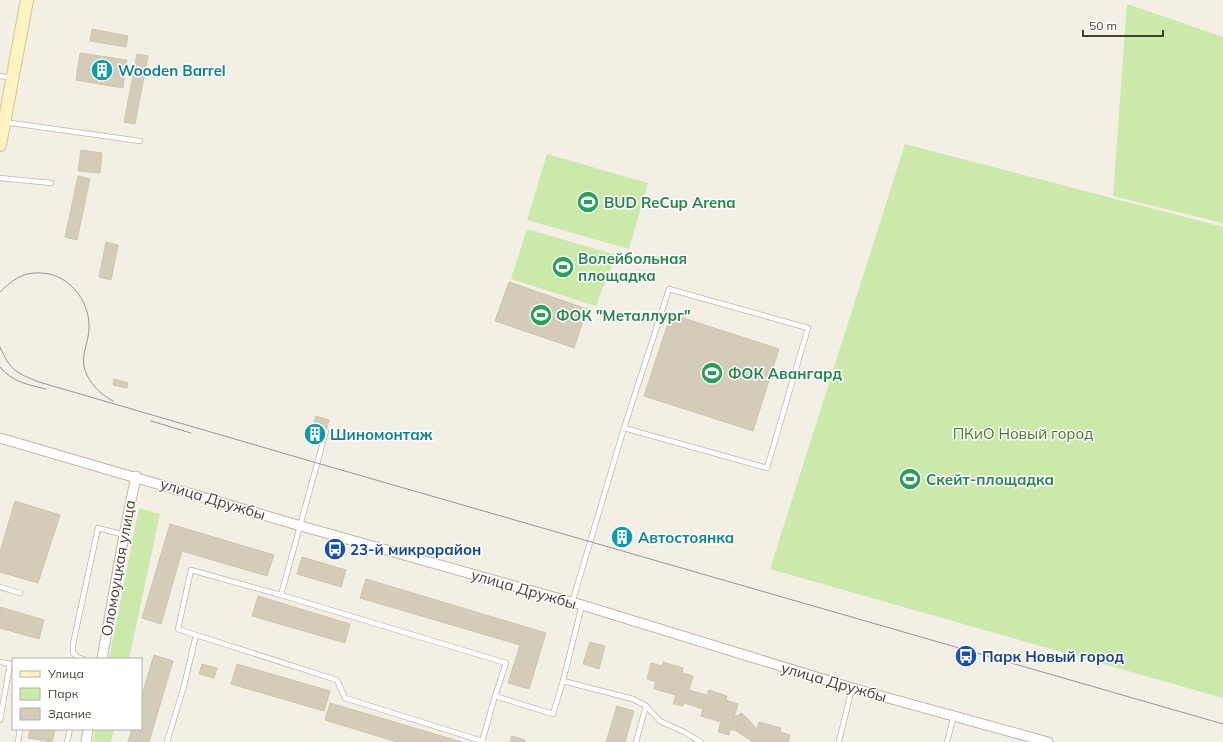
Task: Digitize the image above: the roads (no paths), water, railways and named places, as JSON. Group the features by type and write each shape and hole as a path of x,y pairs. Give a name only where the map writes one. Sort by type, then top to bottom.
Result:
{"street":[{"path":"0,146 27,0"},
{"name":"улица Дружбы","path":"0,438 136,476 300,526 572,603 852,688 1048,742"},
{"name":"Оломоуцкая улица","path":"102,658 136,476"},
{"path":"86,742 88,730"}],"lane":[{"path":"0,76 13,78"},
{"path":"4,122 140,142"},
{"path":"0,178 52,183"},
{"path":"572,603 624,428 669,289 808,328 767,468 624,428"},
{"path":"281,595 293,545 300,526 326,431"},
{"path":"79,658 73,653 72,644 98,528 124,535"},
{"path":"191,570 281,595 506,663 482,742 345,698 336,680 178,629 191,570"},
{"path":"0,587 20,593"},
{"path":"495,696 553,714 582,606"},
{"path":"167,742 184,686 196,635"},
{"path":"0,662 10,664 0,720"},
{"path":"563,681 633,699 646,706 660,720 701,742"},
{"path":"839,741 852,688"},
{"path":"636,742 646,706"},
{"path":"947,742 954,715"},
{"path":"18,742 20,730"},
{"path":"67,742 70,730"}],"tram line":[{"path":"0,292 11,282 28,274 49,274 66,281 83,302 89,319 89,333 84,354 85,370 89,379 96,388 113,401"},
{"path":"0,347 7,361 15,370 39,382 1223,724"},
{"path":"0,367 15,379 46,389"},
{"path":"151,421 191,433"}],"place":[{"name":"Wooden Barrel","path":"102,70"},
{"name":"BUD ReCup Arena","path":"588,202"},
{"name":"Волейбольная площадка","path":"563,267"},
{"name":"ФОК \"Металлург\"","path":"541,315"},
{"name":"ФОК Авангард","path":"712,373"},
{"name":"Шиномонтаж","path":"315,434"},
{"name":"Скейт-площадка","path":"910,479"},
{"name":"Автостоянка","path":"622,537"},
{"name":"23-й микрорайон","path":"335,549"},
{"name":"Парк Новый город","path":"966,656"}],"park label":[{"name":"ПКиО Новый город","path":"1023,433"}]}
